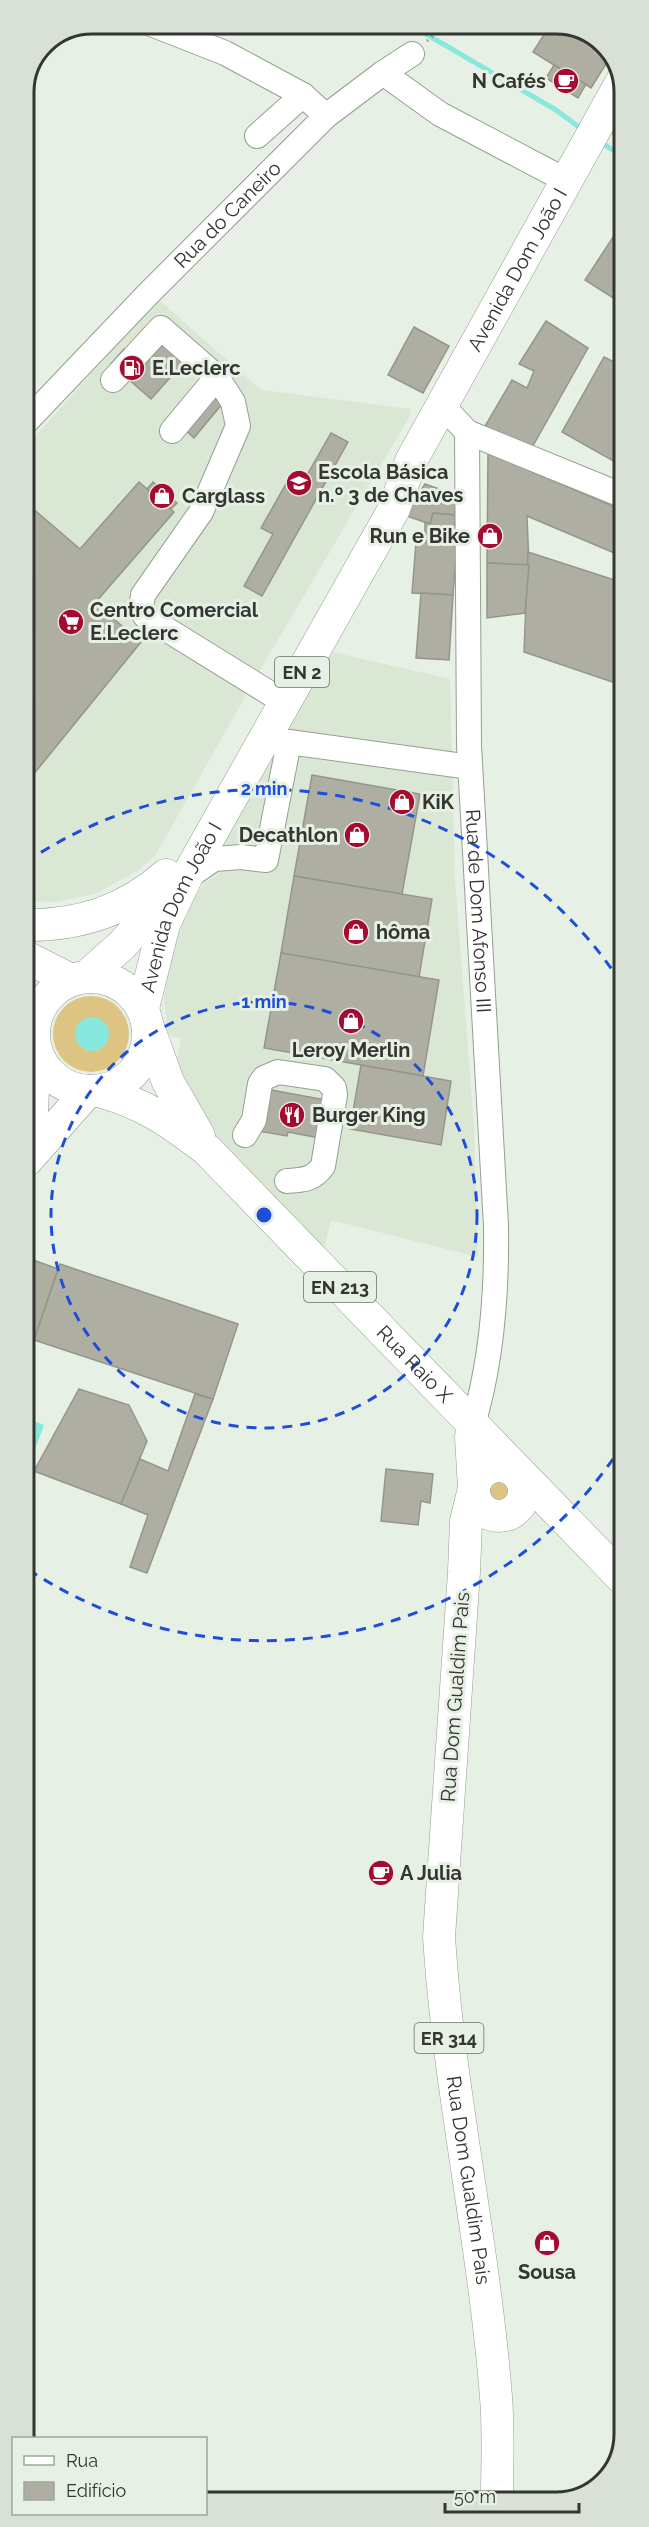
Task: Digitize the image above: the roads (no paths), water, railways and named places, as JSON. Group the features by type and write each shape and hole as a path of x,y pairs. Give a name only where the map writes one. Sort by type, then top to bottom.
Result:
{"main road":[{"name":"Avenida Dom João I","path":"79,978 122,945 147,917 179,874 394,509 411,462 614,97"},
{"name":"Avenida Dom João I","path":"146,1019 164,924 179,874 271,694 378,502 411,462"},
{"path":"34,925 66,924 104,914 179,874"},
{"path":"34,960 79,978 104,977 120,984 133,994 146,1019"},
{"name":"EN 2","path":"34,1022 45,999 57,988 79,978"},
{"name":"Rua Raio X","path":"146,1019 168,1082 207,1150"},
{"name":"EN 2","path":"34,1152 94,1091 115,1086 130,1076 141,1063 148,1047 146,1019"},
{"path":"34,1038 43,1064 54,1078 70,1087 94,1091"},
{"name":"Rua Raio X","path":"94,1091 146,1107 207,1150 473,1424 519,1475"},
{"name":"EN 213","path":"473,1424 471,1437 474,1488 477,1503 482,1510 497,1516 506,1515 548,1523 583,1538"},
{"name":"EN 213","path":"474,1488 477,1478 492,1466 502,1465 512,1468 614,1570"},
{"path":"506,1515 514,1511 525,1494 524,1484 519,1475"},
{"name":"Rua Dom Gualdim Pais","path":"474,1488 466,1521 439,1937 443,1995 489,2325 496,2400 497,2492"},
{"name":"Rua Dom Gualdim Pais","path":"464,1572 488,1528 506,1515"}],"street":[{"path":"177,34 225,53 303,94 326,116"},
{"name":"Rua do Caneiro","path":"34,414 148,294 326,116 412,54"},
{"path":"383,73 440,114 567,181"},
{"path":"257,136 303,94"},
{"path":"113,380 161,328 217,377 233,402 238,426 201,512 143,595 141,608 145,616 271,694"},
{"path":"172,431 217,377"},
{"path":"442,405 467,432 614,492"},
{"name":"Rua de Dom Afonso III","path":"467,432 470,767 494,1166 497,1265 484,1385 473,1424"},
{"path":"179,874 214,859 241,856 266,860 289,742 470,767"},
{"path":"245,1135 254,1120 261,1084 270,1075 278,1072 325,1079 330,1083 335,1095 323,1166 309,1179 287,1181"}],"water":[{"path":"92,1017 104,1022 109,1034 104,1046 92,1051 80,1046 75,1034 80,1022"},
{"path":"34,1421 44,1425 34,1452"}],"waterway":[{"path":"427,35 556,110 583,130"},
{"path":"601,142 614,151"}],"place":[{"name":"N Cafés","path":"566,81"},
{"name":"E.Leclerc","path":"132,368"},
{"name":"Escola Básica n.º 3 de Chaves","path":"299,483"},
{"name":"Carglass","path":"162,496"},
{"name":"Run e Bike","path":"490,536"},
{"name":"Centro Comercial E.Leclerc","path":"71,622"},
{"name":"KiK","path":"402,802"},
{"name":"Decathlon","path":"357,835"},
{"name":"hôma","path":"356,932"},
{"name":"Leroy Merlin","path":"351,1021"},
{"name":"Burger King","path":"292,1115"},
{"name":"A Julia","path":"381,1873"},
{"name":"Sousa","path":"547,2243"}]}
